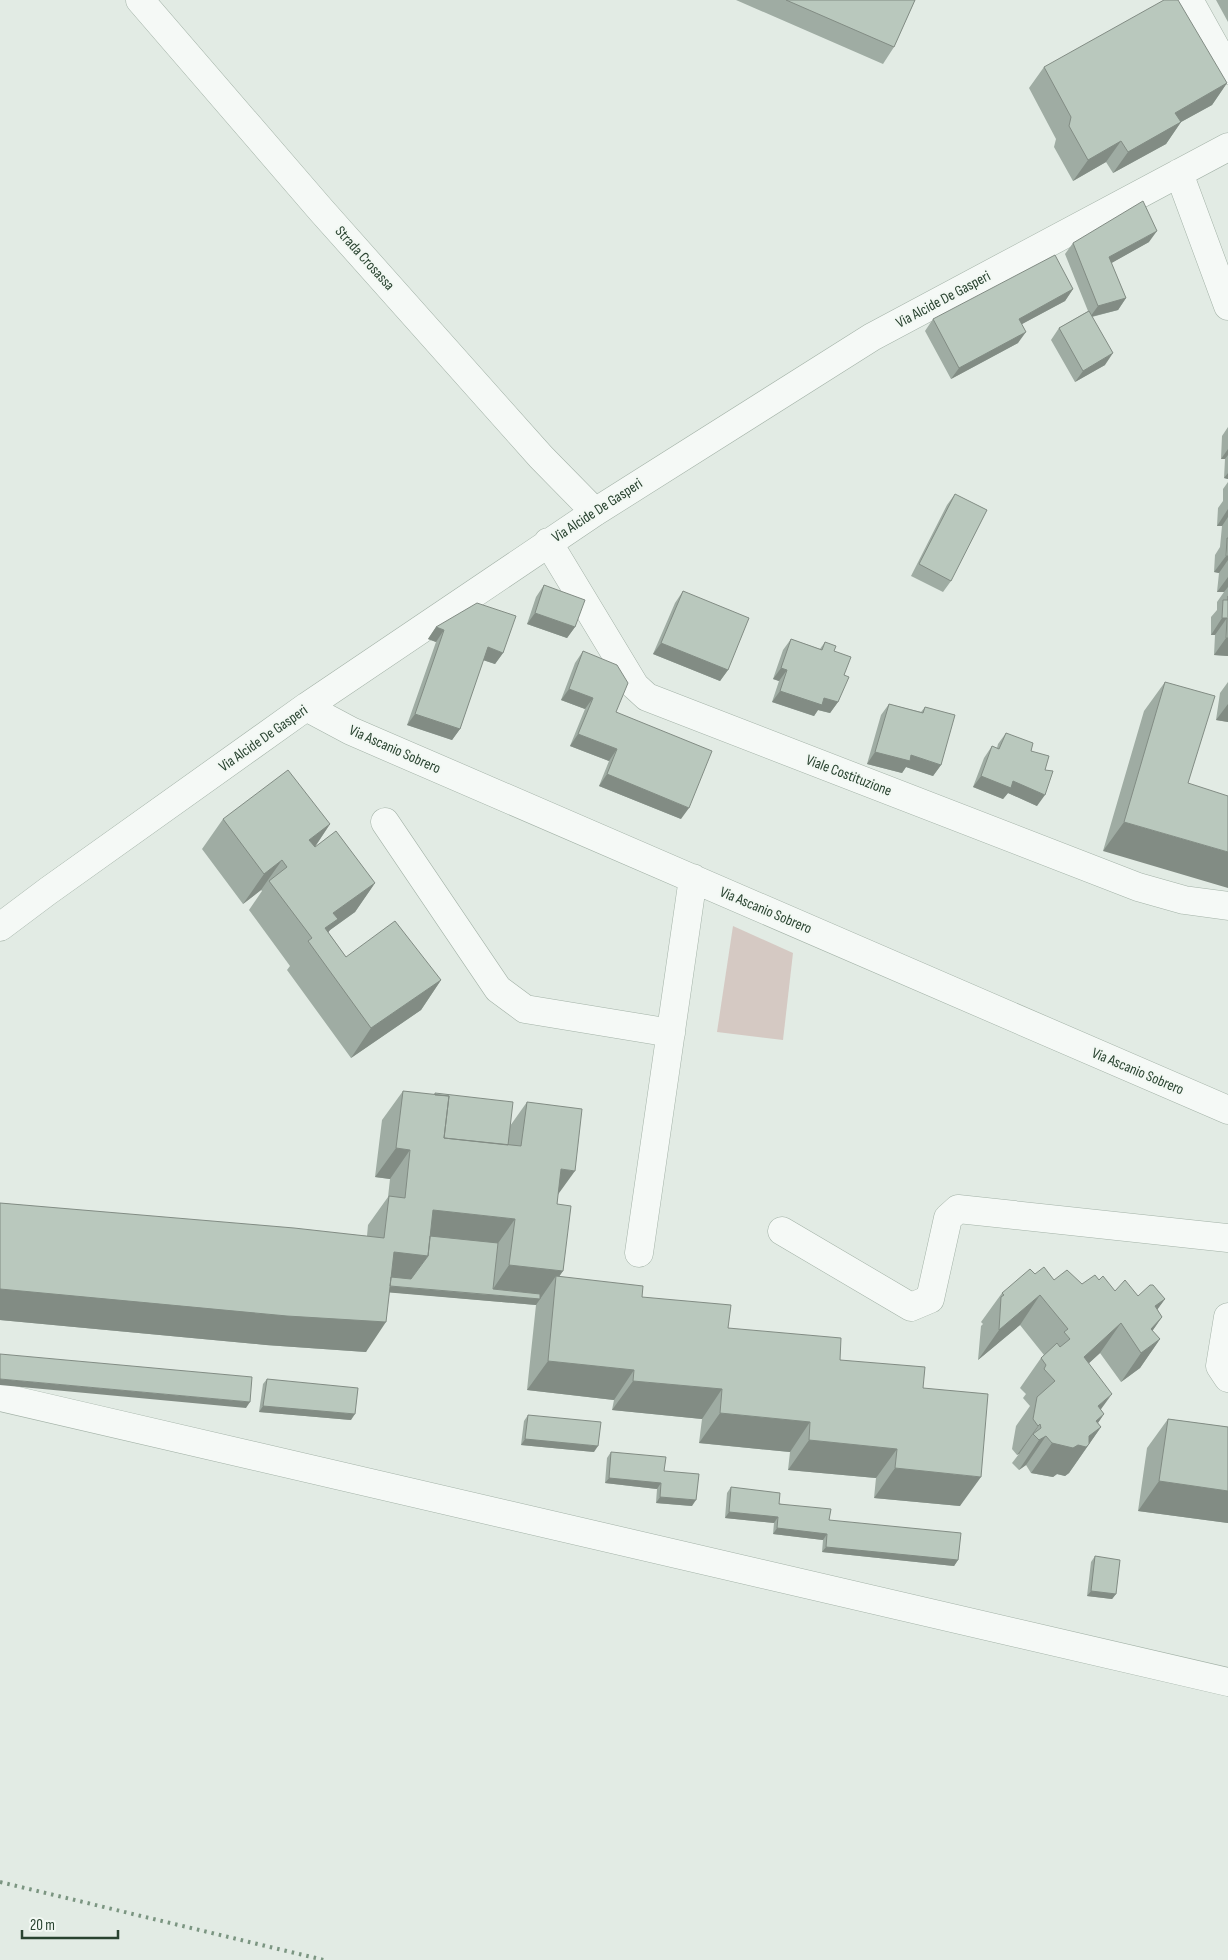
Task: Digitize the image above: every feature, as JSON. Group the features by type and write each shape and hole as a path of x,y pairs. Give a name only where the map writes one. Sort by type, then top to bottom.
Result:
{"street":[{"name":"Strada Crosassa","path":"140,0 321,210 541,456 594,512"},
{"path":"1189,0 1228,70"},
{"name":"Via Alcide De Gasperi","path":"0,927 306,707 594,512 872,338 1228,147"},
{"path":"1179,173 1228,306"},
{"name":"Viale Costituzione","path":"548,542 634,686 648,697 1138,887 1184,900 1228,906"},
{"name":"Via Ascanio Sobrero","path":"306,707 352,731 1228,1110"},
{"path":"385,822 498,989 524,1009 671,1033"},
{"path":"639,1252 693,878"},
{"path":"782,1231 911,1307 930,1300 948,1218 958,1209 1228,1238"},
{"path":"1228,1317 1220,1366 1228,1378"},
{"path":"0,1397 1228,1682"}],"shaded area":[{"path":"733,926 793,953 783,1040 717,1032"}],"building":[{"path":"786,0 915,0 894,47"},
{"path":"1164,0 1178,0 1227,83 1175,113 1181,122 1128,152 1121,141 1088,160 1069,126 1071,117 1044,67"},
{"path":"1143,201 1157,231 1109,257 1126,298 1098,306 1073,243"},
{"path":"1055,255 1073,289 1019,319 1026,332 959,368 933,319"},
{"path":"1089,311 1113,353 1083,371 1059,328"},
{"path":"955,494 987,510 951,581 919,564"},
{"path":"1227,538 1228,556 1226,556"},
{"path":"544,585 585,600 575,627 535,613"},
{"path":"683,591 749,618 728,670 661,643"},
{"path":"1223,600 1228,600 1228,638 1226,638 1227,618 1222,618"},
{"path":"477,603 516,616 503,653 488,647 460,729 415,714 444,630 436,627"},
{"path":"791,639 822,650 825,642 836,646 834,651 851,657 844,675 849,677 838,702 824,698 822,705 780,691 787,670 781,668"},
{"path":"583,651 617,665 628,683 616,712 712,751 689,808 607,774 617,749 578,734 593,698 569,689"},
{"path":"1165,682 1215,696 1188,783 1228,796 1228,852 1124,822"},
{"path":"889,704 923,713 925,707 955,715 941,765 911,755 910,761 875,752"},
{"path":"1006,733 1033,743 1031,751 1049,756 1045,770 1053,771 1045,795 1013,781 1011,788 981,776 992,746 999,749"},
{"path":"288,770 330,824 309,840 315,847 336,831 375,883 333,913 338,919 325,928 346,957 395,921 441,980 371,1028 308,941 312,938 269,881 287,867 282,860 264,874 223,819"},
{"path":"403,1091 449,1096 444,1138 521,1146 527,1102 582,1109 575,1171 561,1169 557,1204 571,1206 563,1271 509,1265 515,1219 433,1210 428,1256 394,1252 386,1322 287,1316 0,1289 0,1203 294,1228 384,1238 389,1196 405,1198 410,1150 396,1148"},
{"path":"435,1093 513,1102 508,1145 444,1138 449,1096 435,1095"},
{"path":"430,1236 498,1243 493,1289 540,1294 540,1299 390,1286 391,1277 411,1279 428,1256"},
{"path":"1044,1267 1054,1280 1067,1270 1082,1284 1095,1275 1099,1280 1103,1276 1115,1291 1125,1280 1138,1296 1150,1285 1153,1285 1165,1299 1155,1306 1162,1317 1151,1329 1160,1339 1141,1353 1121,1323 1084,1357 1112,1394 1098,1406 1104,1414 1096,1421 1101,1427 1089,1436 1089,1444 1086,1447 1078,1445 1073,1448 1052,1443 1046,1436 1039,1440 1033,1434 1041,1428 1040,1424 1038,1426 1033,1419 1037,1397 1055,1381 1044,1369 1046,1365 1041,1358 1057,1343 1060,1347 1070,1339 1064,1332 1068,1329 1040,1295 999,1330 1001,1297 1004,1295 1002,1293 1030,1269 1035,1274"},
{"path":"556,1276 643,1286 642,1297 731,1305 728,1328 841,1338 840,1360 925,1367 923,1388 988,1394 981,1477 895,1468 897,1449 809,1440 810,1422 720,1413 722,1389 633,1381 634,1370 548,1361"},
{"path":"0,1354 252,1377 250,1402 0,1379"},
{"path":"267,1379 358,1388 355,1414 263,1406"},
{"path":"528,1415 601,1422 598,1446 525,1439"},
{"path":"1168,1419 1228,1427 1228,1491 1159,1481"},
{"path":"611,1452 666,1457 664,1471 699,1474 696,1500 660,1497 661,1483 609,1478"},
{"path":"731,1487 780,1493 779,1504 831,1509 829,1520 961,1533 958,1560 826,1547 827,1534 777,1528 778,1517 729,1512"},
{"path":"1095,1556 1120,1560 1116,1594 1091,1591"}],"railway":[{"path":"0,1882 324,1960"}]}
